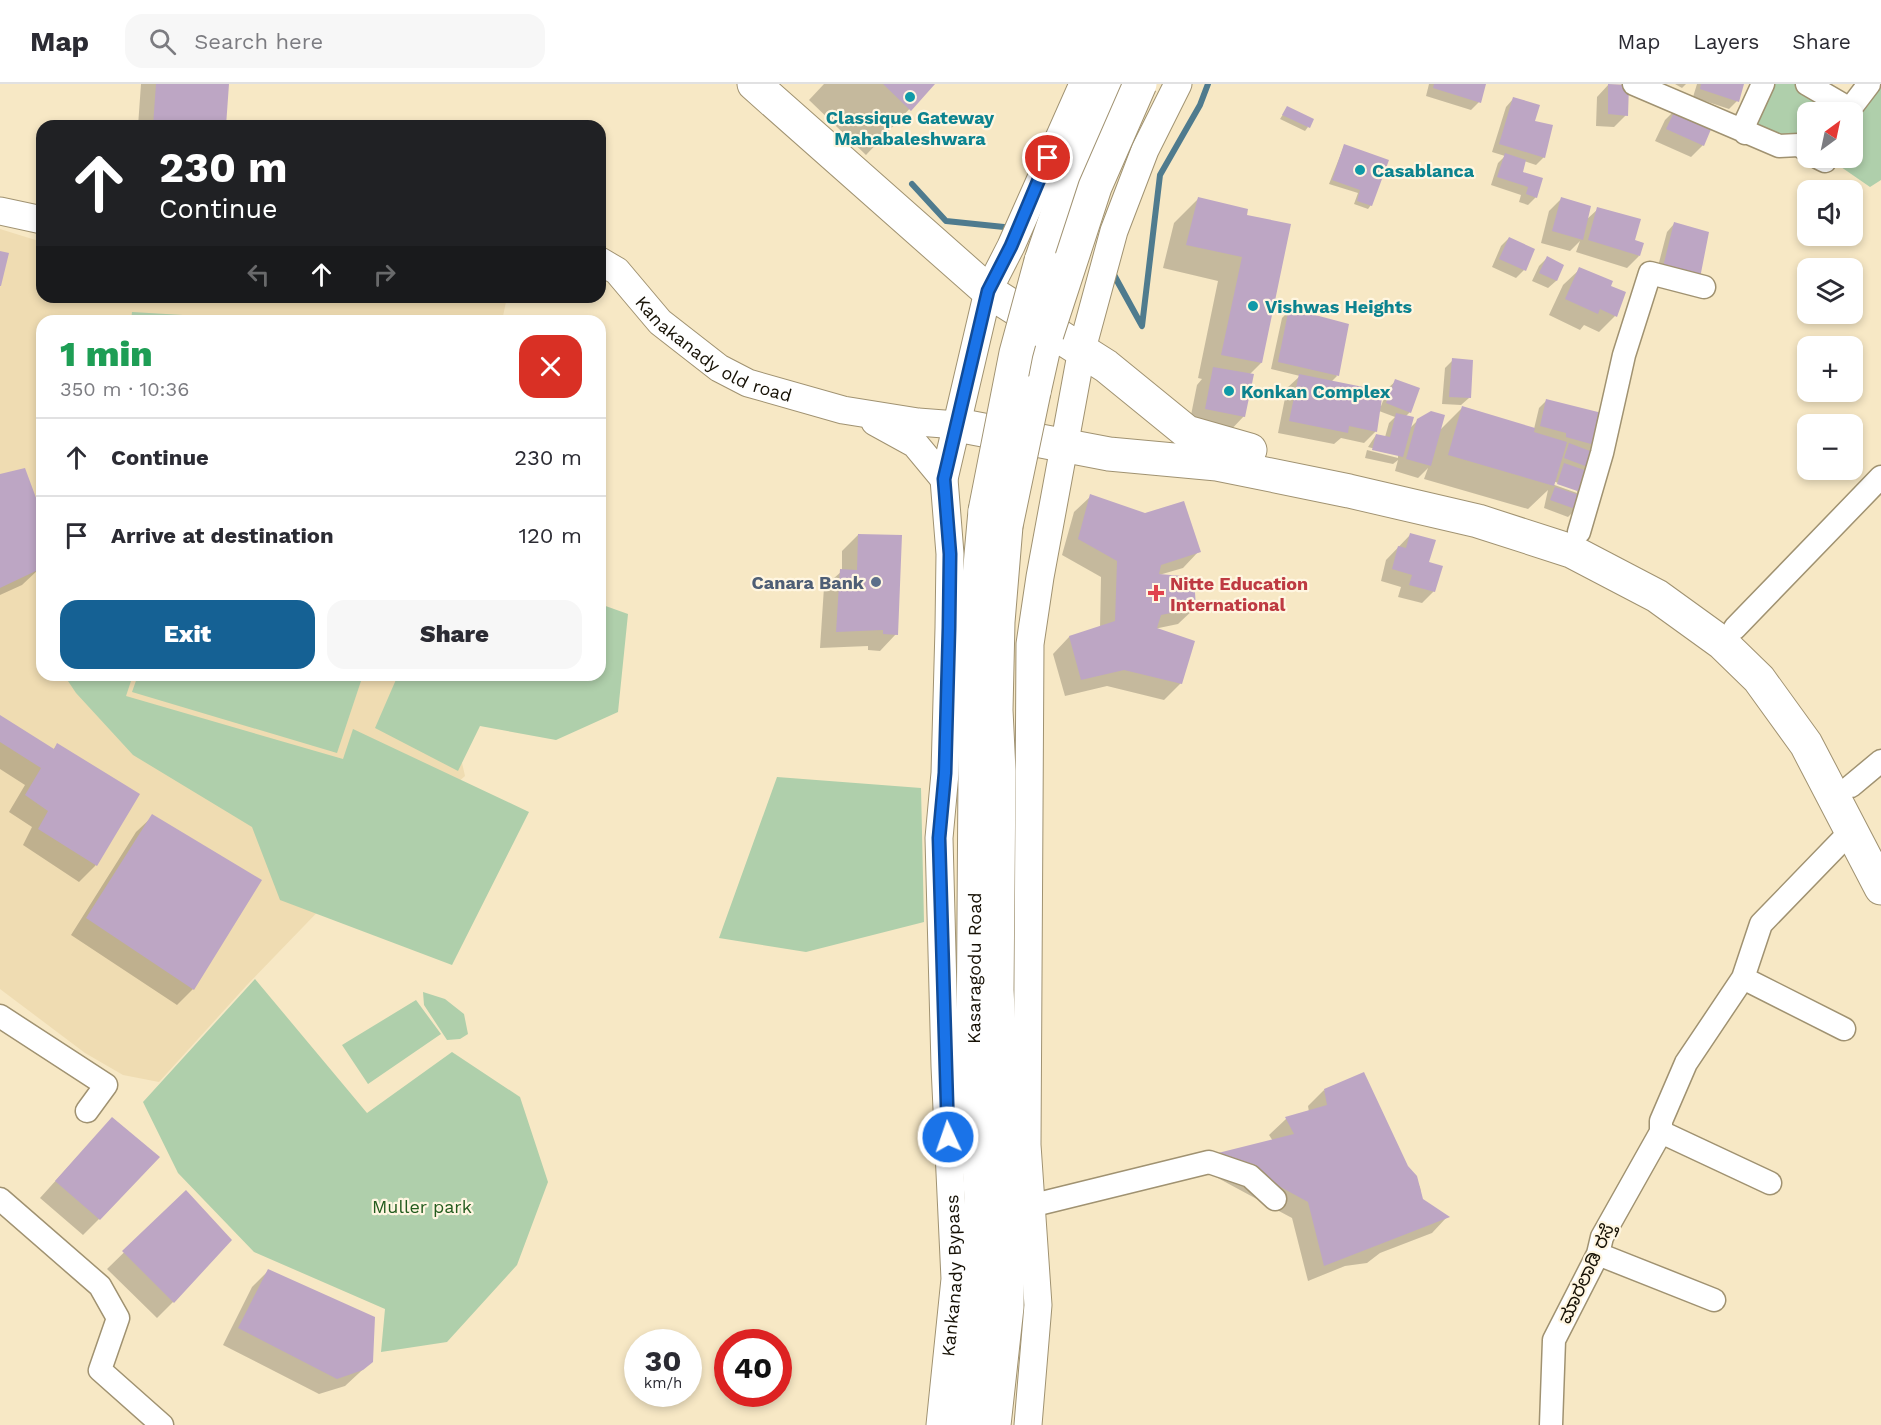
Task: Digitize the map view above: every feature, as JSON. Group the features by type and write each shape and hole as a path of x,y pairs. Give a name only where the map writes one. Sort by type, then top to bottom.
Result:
{"main road":[{"path":"754,84 988,291 1082,349 1187,432 1221,444 1430,488 1579,532 1668,579 1735,628 1774,666 1823,733 1881,844"},
{"path":"996,519 1016,353 1041,261 1075,162 1112,84"},
{"path":"996,519 1047,334 1095,187 1110,147 1140,84"},
{"path":"957,424 1109,454 1217,464 1349,491 1478,521 1571,551 1657,596 1722,643 1759,679 1806,744 1881,888"},
{"name":"Kasaragodu Road","path":"964,1425 980,1299 981,1198 974,1060 973,643 996,519"},
{"name":"Kasaragodu Road","path":"994,1425 1007,1307 1008,1215 997,990 999,771 996,710 998,622 996,519"}],"street":[{"name":"Kankanady Bypass","path":"940,1425 955,1279 945,1066 939,838 945,773 950,554 944,479 988,291 1011,246 1083,84"},
{"path":"1028,1425 1038,1305 1027,1144 1030,645 1040,577 1082,349 1114,231 1145,150 1178,84"},
{"path":"1634,84 1779,146 1797,145"},
{"path":"1745,133 1746,121 1763,84"},
{"path":"1807,84 1850,109 1869,84"},
{"path":"0,211 36,219"},
{"name":"Kanakanady old road","path":"606,264 617,270 660,321 719,369 748,384 843,410"},
{"path":"1579,532 1602,453 1624,355 1650,273 1704,287"},
{"path":"843,410 918,422 957,424"},
{"path":"843,410 915,444 944,479"},
{"path":"1735,628 1881,477"},
{"path":"1851,786 1881,761"},
{"name":"ಮಾರಲಾಡಿ ರಸ್ತೆ","path":"1551,1425 1554,1340 1598,1254 1602,1237 1661,1132 1661,1121 1686,1064 1743,978 1761,924 1851,831"},
{"path":"1743,978 1844,1029"},
{"path":"0,1016 106,1085 87,1112"},
{"path":"1661,1132 1770,1183"},
{"path":"1030,1206 1209,1162 1250,1176 1275,1198"},
{"path":"0,1199 100,1286 118,1318 100,1370 162,1425"},
{"path":"1598,1254 1714,1300"}],"shaded area":[{"path":"0,229 36,240 36,303 506,303 503,315 36,315 36,681 443,681 465,776 332,897 247,985 159,1082 123,1075 85,1053 0,989"}],"green space":[{"path":"1768,84 1795,84 1830,102 1797,102 1797,145 1780,142 1751,121"},
{"path":"1881,84 1881,180 1870,187 1842,168 1863,168 1863,103"},
{"path":"132,312 183,315 132,315"},
{"path":"606,606 628,614 618,712 556,740 480,726 458,771 375,728 395,681 606,681"},
{"path":"68,681 131,681 126,696 343,759 353,729 529,812 452,965 280,900 252,827 133,755 76,693"},
{"path":"136,681 361,681 337,753 132,692"},
{"path":"777,777 921,788 924,922 806,952 719,938"},
{"name":"Muller park","path":"255,979 367,1113 452,1052 520,1097 548,1182 517,1265 447,1342 381,1352 385,1309 254,1252 178,1173 143,1102"},
{"path":"423,992 445,999 464,1014 468,1034 460,1039 447,1040 424,1005"},
{"path":"416,1000 441,1034 368,1084 342,1045"}],"building":[{"path":"156,84 229,84 226,120 153,120"},
{"name":"Classique Gateway Mahabaleshwara","path":"883,84 935,84 911,111"},
{"path":"1434,84 1486,84 1481,103 1433,88"},
{"path":"1608,84 1629,85 1628,116 1608,114"},
{"path":"1701,84 1744,84 1739,102 1700,89"},
{"path":"1513,97 1540,105 1535,121 1553,125 1545,158 1499,144"},
{"path":"1287,106 1314,119 1310,128 1282,115"},
{"path":"1677,106 1714,122 1704,146 1666,129"},
{"name":"Casablanca","path":"1344,144 1389,160 1372,206 1357,201 1360,190 1332,180"},
{"path":"1505,153 1526,160 1523,172 1543,178 1537,198 1526,194 1528,187 1497,177"},
{"name":"Vishwas Heights","path":"1198,197 1248,209 1247,215 1291,224 1262,363 1221,355 1242,257 1186,245"},
{"path":"1561,197 1591,206 1583,240 1552,231"},
{"path":"1597,207 1641,219 1635,240 1644,243 1640,256 1588,240"},
{"path":"1674,222 1709,232 1700,278 1663,267"},
{"path":"1509,237 1535,249 1526,271 1499,259"},
{"path":"0,251 9,253 1,286 0,286"},
{"path":"1547,256 1564,265 1557,281 1539,273"},
{"path":"1579,267 1613,281 1611,286 1626,292 1617,317 1600,309 1598,314 1565,299"},
{"path":"1289,308 1349,324 1339,376 1278,362"},
{"path":"1452,358 1473,360 1471,398 1449,397"},
{"name":"Konkan Complex","path":"1213,367 1254,374 1245,417 1205,409"},
{"path":"1299,374 1383,391 1377,432 1349,426 1348,433 1289,421"},
{"path":"1395,379 1420,388 1411,413 1386,403"},
{"path":"1546,399 1606,414 1598,446 1566,437 1566,433 1540,426"},
{"path":"1462,406 1535,428 1534,432 1567,442 1554,486 1448,455"},
{"path":"1431,411 1445,415 1431,466 1406,459 1417,419"},
{"path":"1396,413 1414,417 1403,457 1372,450 1376,434 1390,437"},
{"path":"1569,443 1598,454 1593,469 1564,458"},
{"path":"1564,463 1590,472 1583,493 1557,484"},
{"path":"25,468 36,498 36,571 0,588 0,474"},
{"path":"1555,487 1582,496 1578,510 1550,500"},
{"name":"Nitte Education International","path":"1090,494 1145,513 1184,501 1201,552 1161,565 1159,574 1194,577 1196,608 1161,615 1157,628 1195,641 1182,684 1124,670 1081,680 1069,636 1115,621 1117,561 1078,539"},
{"path":"1410,533 1436,540 1429,562 1443,566 1435,592 1409,585 1412,575 1392,569 1398,546 1406,548"},
{"path":"858,534 902,535 898,635 883,634 883,630 836,632 840,569 857,570"},
{"path":"0,715 54,749 57,743 140,794 97,866 38,829 48,811 25,795 41,768 0,742"},
{"path":"152,814 262,880 194,990 86,918"},
{"path":"1364,1072 1408,1166 1417,1176 1423,1199 1450,1217 1324,1266 1308,1202 1218,1153 1294,1134 1285,1117 1327,1105 1324,1089"},
{"path":"112,1117 160,1157 100,1220 55,1181"},
{"path":"186,1190 232,1240 174,1303 122,1251"},
{"path":"268,1269 375,1317 373,1362 363,1370 337,1379 238,1328"}],"waterway":[{"path":"1111,270 1142,326 1160,175 1200,105 1208,84"},
{"path":"1112,271 1142,326 1160,175 1200,105 1208,84"},
{"path":"912,184 946,221 1004,227"}],"place":[{"name":"Classique Gateway Mahabaleshwara","path":"910,97"},
{"name":"Casablanca","path":"1360,170"},
{"name":"Vishwas Heights","path":"1253,306"},
{"name":"Konkan Complex","path":"1229,391"},
{"name":"Canara Bank","path":"876,582"},
{"name":"Nitte Education International","path":"1156,593"}],"route":[{"path":"948,1137 939,838 948,700 950,554 944,479 988,291 1011,246 1048,158"}]}
